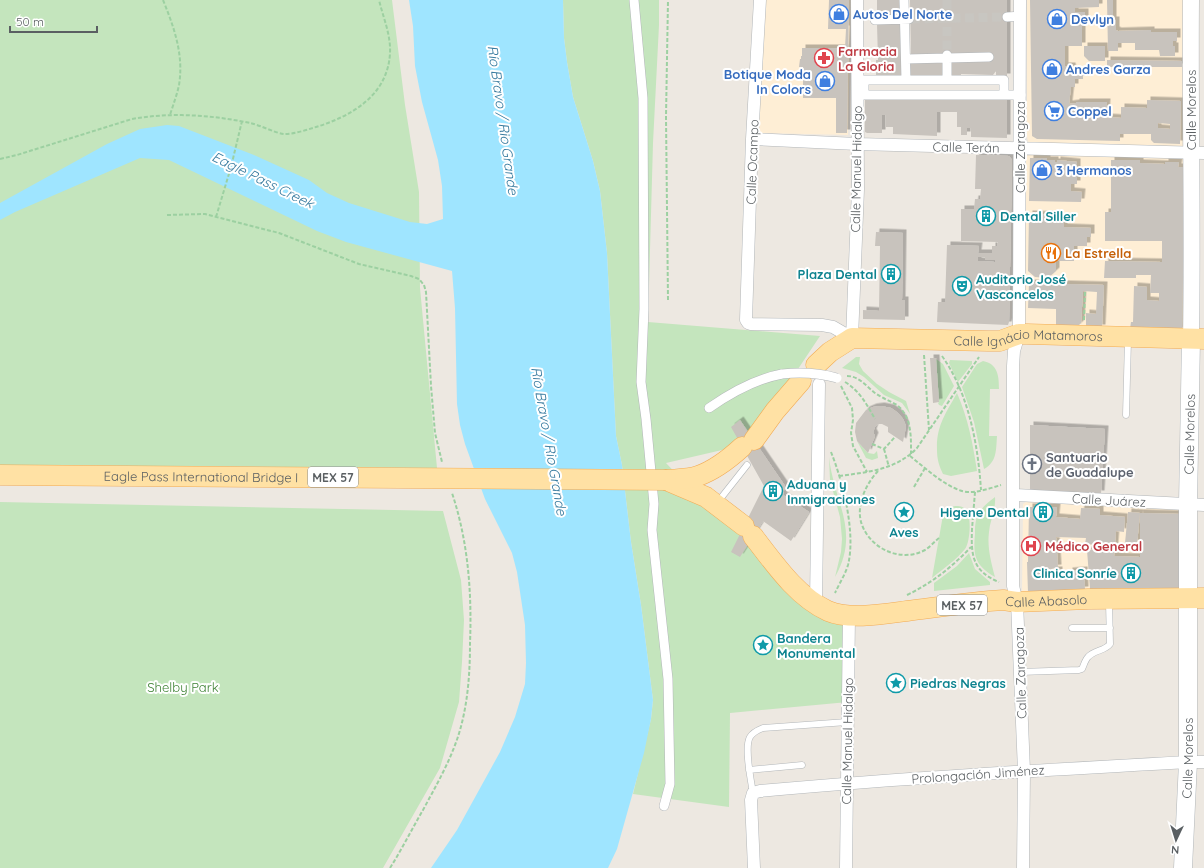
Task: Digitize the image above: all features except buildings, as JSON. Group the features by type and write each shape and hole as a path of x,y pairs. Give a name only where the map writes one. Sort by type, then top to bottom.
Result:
{"main road":[{"name":"Calle Ignácio Matamoros","path":"852,338 1000,341 1019,334 1198,339"},
{"path":"818,363 839,346 852,338"},
{"name":"Calle Morelos","path":"1183,868 1196,762 1196,505 1198,339"},
{"name":"MEX 57","path":"666,480 698,476 748,450 775,411 810,383"},
{"name":"Eagle Pass International Bridge I","path":"0,475 666,480"},
{"name":"Calle Abasolo","path":"666,480 695,492 716,504 748,531 791,582 816,603 834,613 849,615 892,613 1000,600 1017,602 1196,598"}],"street":[{"path":"634,0 643,98 644,309 641,382 654,504 652,530 668,679 670,784 664,806"},
{"name":"Calle Ocampo","path":"748,323 746,320 752,139 760,0"},
{"name":"Calle Manuel Hidalgo","path":"852,338 858,189 857,144 860,95 858,0"},
{"path":"904,0 908,19 906,80"},
{"name":"Calle Zaragoza","path":"1020,0 1021,95 1019,334 1014,351 1013,366 1013,586 1017,602 1024,771 1023,868"},
{"name":"Calle Morelos","path":"1191,0 1197,152 1192,160 1198,339"},
{"path":"1007,17 1020,16"},
{"path":"875,20 908,19"},
{"path":"947,57 947,80"},
{"path":"906,59 989,57"},
{"path":"1004,95 1004,80 864,80 860,95 1004,95 1021,95"},
{"name":"Calle Terán","path":"752,139 857,144 1197,152"},
{"name":"Calle Ignácio Matamoros","path":"748,323 822,325 833,327 852,338"},
{"path":"709,408 742,387 769,376 792,373 814,374 836,378"},
{"path":"810,383 816,603"},
{"name":"Calle Juárez","path":"1014,495 1196,505"},
{"name":"Calle Manuel Hidalgo","path":"846,868 849,615"},
{"name":"Prolongación Jiménez","path":"753,794 760,791 847,783 1024,771 1196,762"},
{"path":"753,794 751,800 754,868"}],"lane":[{"path":"1126,415 1128,337"},
{"path":"716,504 748,450"},
{"path":"1020,672 1079,670 1082,668 1086,659 1090,655 1108,647 1110,644 1110,628 1108,599"},
{"path":"1072,628 1110,628"},
{"path":"753,794 749,770 748,744 754,731 763,728 848,722"},
{"path":"749,770 802,765"}],"path":[{"path":"163,0 174,29 180,54 179,85 170,115"},
{"path":"0,159 24,153 132,119 147,116 206,116 256,124 282,134 291,134 327,124 348,115 366,103 382,82 390,54 380,0"},
{"path":"668,0 666,117 668,300"},
{"path":"216,217 242,121"},
{"path":"1084,320 1085,292"},
{"path":"924,355 929,431"},
{"path":"942,356 958,387 969,416 980,468 981,490"},
{"path":"839,476 890,467 910,456 929,431 979,357"},
{"path":"836,378 849,376 856,378 877,395 897,406 901,410 908,421 910,430 910,456"},
{"path":"836,378 856,390 866,403 875,419"},
{"path":"836,378 850,402 853,414 851,439 853,446 867,472"},
{"path":"884,449 895,437"},
{"path":"872,444 884,449 890,467"},
{"path":"830,450 839,476 846,506 851,540 848,566 835,593"},
{"path":"910,456 925,468 957,489 969,493 1001,485"},
{"path":"914,487 925,468"},
{"path":"879,470 871,479 864,491 860,511 861,523 867,534 876,545 889,553 901,555 914,554 925,550 939,538"},
{"path":"975,492 971,547 973,557 979,569 999,582"},
{"path":"900,597 926,585 945,572 971,547"}],"shaded area":[{"path":"763,0 851,0 848,135 758,133"},
{"path":"1027,0 1184,0 1183,146 1029,144 1027,137"},
{"path":"1028,153 1185,159 1186,334 1024,325 1025,158"},
{"path":"1026,502 1182,510 1184,591 1022,592 1023,504"}],"green space":[{"path":"0,0 392,0 405,105 419,192 420,288 437,468 0,465"},
{"path":"563,0 659,0 648,322 820,336 748,444 666,463 686,484 710,494 812,603 849,614 848,702 730,713 729,807 633,794 651,719 653,700 622,465 616,436 607,253 600,191 593,161 573,97 564,38"},
{"path":"856,357 860,357 859,364 863,371 877,384 906,401 910,414 902,403 884,395 864,377 856,372 842,368"},
{"path":"936,359 943,364 954,386 942,406 938,403"},
{"path":"950,360 972,361 972,364 958,382 949,363"},
{"path":"983,361 995,368 999,380 999,389 990,389 989,436 997,436 995,455 991,463 984,469 974,422 962,387 977,364"},
{"path":"957,393 970,431 977,471 951,476 943,474 940,468 937,456 937,441 942,420"},
{"path":"857,441 868,453 874,454 877,451 878,458 872,460 866,458"},
{"path":"829,457 846,531 846,545 842,561 835,577 841,552 842,539 840,517 830,480"},
{"path":"995,497 989,543 995,577 988,573 979,564 975,554 974,542 978,515 984,506"},
{"name":"Shelby Park","path":"0,502 443,511 461,580 464,620 459,702 440,768 383,868 0,868"},
{"path":"955,506 964,508 968,513 970,530 967,546 958,557 932,578 943,515 948,508"},
{"path":"969,553 975,569 990,582 990,585 934,591 934,583 957,566"}],"water":[{"path":"409,0 563,0 564,38 573,97 593,161 600,191 607,253 616,436 622,465 653,700 651,719 644,753 617,849 608,868 431,868 457,830 500,752 515,717 525,684 526,663 525,625 517,572 512,553 485,499 465,444 460,425 457,404 455,308 452,271 346,242 317,231 169,160 140,158 15,212 0,220 0,203 107,144 140,129 167,125 179,126 254,155 309,180 327,193 349,203 410,222 427,224 443,219 442,186 438,160 422,102 415,66 413,26"}],"tunnel":[{"path":"947,0 947,55"},
{"path":"911,19 1007,17"}],"place":[{"name":"Autos Del Norte","path":"839,14"},
{"name":"Devlyn","path":"1057,19"},
{"name":"Farmacia La Gloria","path":"824,58"},
{"name":"Andres Garza","path":"1052,69"},
{"name":"Botique Moda In Colors","path":"825,81"},
{"name":"Coppel","path":"1054,111"},
{"name":"3 Hermanos","path":"1042,170"},
{"name":"Dental Siller","path":"986,216"},
{"name":"La Estrella","path":"1051,253"},
{"name":"Plaza Dental","path":"891,274"},
{"name":"Auditorio José Vasconcelos","path":"962,286"},
{"name":"Santuario de Guadalupe","path":"1032,464"},
{"name":"Aduana y Inmigraciones","path":"773,491"},
{"name":"Aves","path":"904,512"},
{"name":"Higene Dental","path":"1043,512"},
{"name":"Médico General","path":"1031,546"},
{"name":"Clinica Sonríe","path":"1131,573"},
{"name":"Bandera Monumental","path":"763,645"},
{"name":"Piedras Negras","path":"896,683"}],"water label":[{"name":"Río Bravo / Rio Grande","path":"503,120"},
{"name":"Eagle Pass Creek","path":"263,180"},
{"name":"Río Bravo / Rio Grande","path":"549,441"}]}
